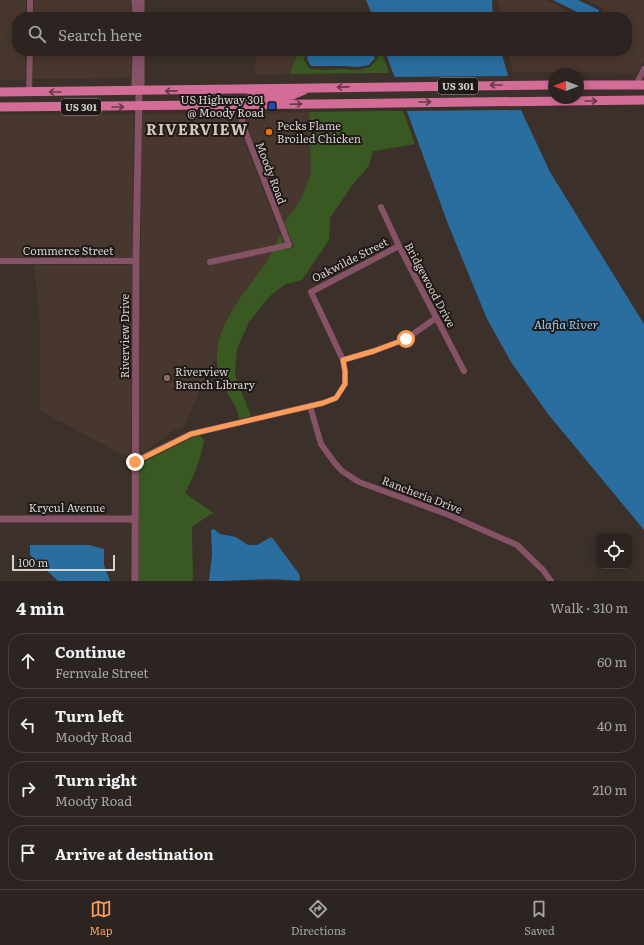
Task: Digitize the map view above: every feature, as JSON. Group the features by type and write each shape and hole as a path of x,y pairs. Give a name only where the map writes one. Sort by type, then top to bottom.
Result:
{"main road":[{"name":"US 301","path":"0,92 548,85"},
{"path":"584,85 640,85"},
{"path":"243,106 252,96 292,95 308,88"},
{"path":"0,98 17,92"},
{"name":"US 301","path":"0,108 243,106 386,102 644,100"}],"street":[{"path":"30,0 30,12"},
{"path":"135,0 136,12"},
{"path":"141,0 141,12"},
{"path":"29,92 30,56"},
{"name":"Riverview Drive","path":"136,56 135,84 139,91"},
{"name":"Riverview Drive","path":"135,581 136,261 138,107 141,84 141,56"},
{"path":"640,85 644,69"},
{"name":"Moody Road","path":"210,262 289,245 242,123 243,106"},
{"name":"Bridgewood Drive","path":"381,207 399,246 464,371"},
{"name":"Oakwilde Street","path":"343,360 311,292 399,246"},
{"name":"Commerce Street","path":"0,261 136,261"},
{"path":"135,462 191,434 323,403 336,398 345,384 343,360 374,351 406,339 436,318"},
{"name":"Rancheria Drive","path":"310,406 321,444 342,471 359,482 449,515 517,545 543,570 551,581"},
{"name":"Krycul Avenue","path":"0,519 135,519"}],"shaded area":[{"path":"0,0 26,0 26,12 12,12 12,56 25,56 25,80 0,80"},
{"path":"34,0 131,0 131,12 34,12"},
{"path":"497,0 546,0 570,12 500,12"},
{"path":"586,0 644,0 644,61 637,73 584,73 584,68 548,68 548,72 513,72 510,56 632,56 632,12 602,12 602,8"},
{"path":"34,56 132,56 131,78 33,79"},
{"path":"256,56 296,56 290,74 255,75"},
{"path":"309,112 311,173 301,199 284,223 252,140 246,122 247,113"},
{"path":"239,113 239,124 245,142 280,234 275,247 265,264 243,293 226,320 216,351 217,354 183,428 172,431 144,453 139,455 142,114"},
{"path":"134,114 132,258 0,258 0,115"},
{"path":"34,265 132,265 131,459 40,411 40,324"}],"green space":[{"path":"296,56 305,56 304,60 310,69 358,70 370,67 378,58 377,56 383,56 389,73 290,74"},
{"path":"403,111 415,144 373,151 369,166 353,184 330,218 329,240 302,280 286,284 271,295 249,322 237,349 235,375 251,416 239,419 238,412 220,379 217,359 218,344 230,315 238,301 265,264 280,234 286,250 294,247 284,223 301,199 311,173 309,112"},
{"path":"200,435 204,440 201,454 185,493 215,514 211,514 192,527 193,581 139,581 139,464"}],"water":[{"path":"366,0 492,0 493,12 371,12"},
{"path":"553,0 578,0 599,10 599,12 577,12"},
{"path":"308,56 374,56 375,58 369,65 358,67 311,66 307,59"},
{"name":"Alafia River","path":"387,56 502,56 513,93 550,172 644,324 644,530 548,414 511,362 487,319 448,224"},
{"path":"214,529 220,534 236,537 248,545 257,545 271,537 299,574 299,581 265,579 209,581 212,555 211,530"},
{"path":"30,545 90,545 104,549 104,565 110,581 58,581 30,555"}],"pier":[{"path":"510,76 514,92 523,110 405,111 392,77"}],"place":[{"name":"US Highway 301 @ Moody Road","path":"272,106"},
{"name":"Pecks Flame Broiled Chicken","path":"269,132"},
{"name":"Riverview Branch Library","path":"167,378"}],"district":[{"name":"RIVERVIEW","path":"197,130"}],"route":[{"path":"135,462 191,434 323,403 336,398 345,384 343,360 374,351 406,339"}]}
